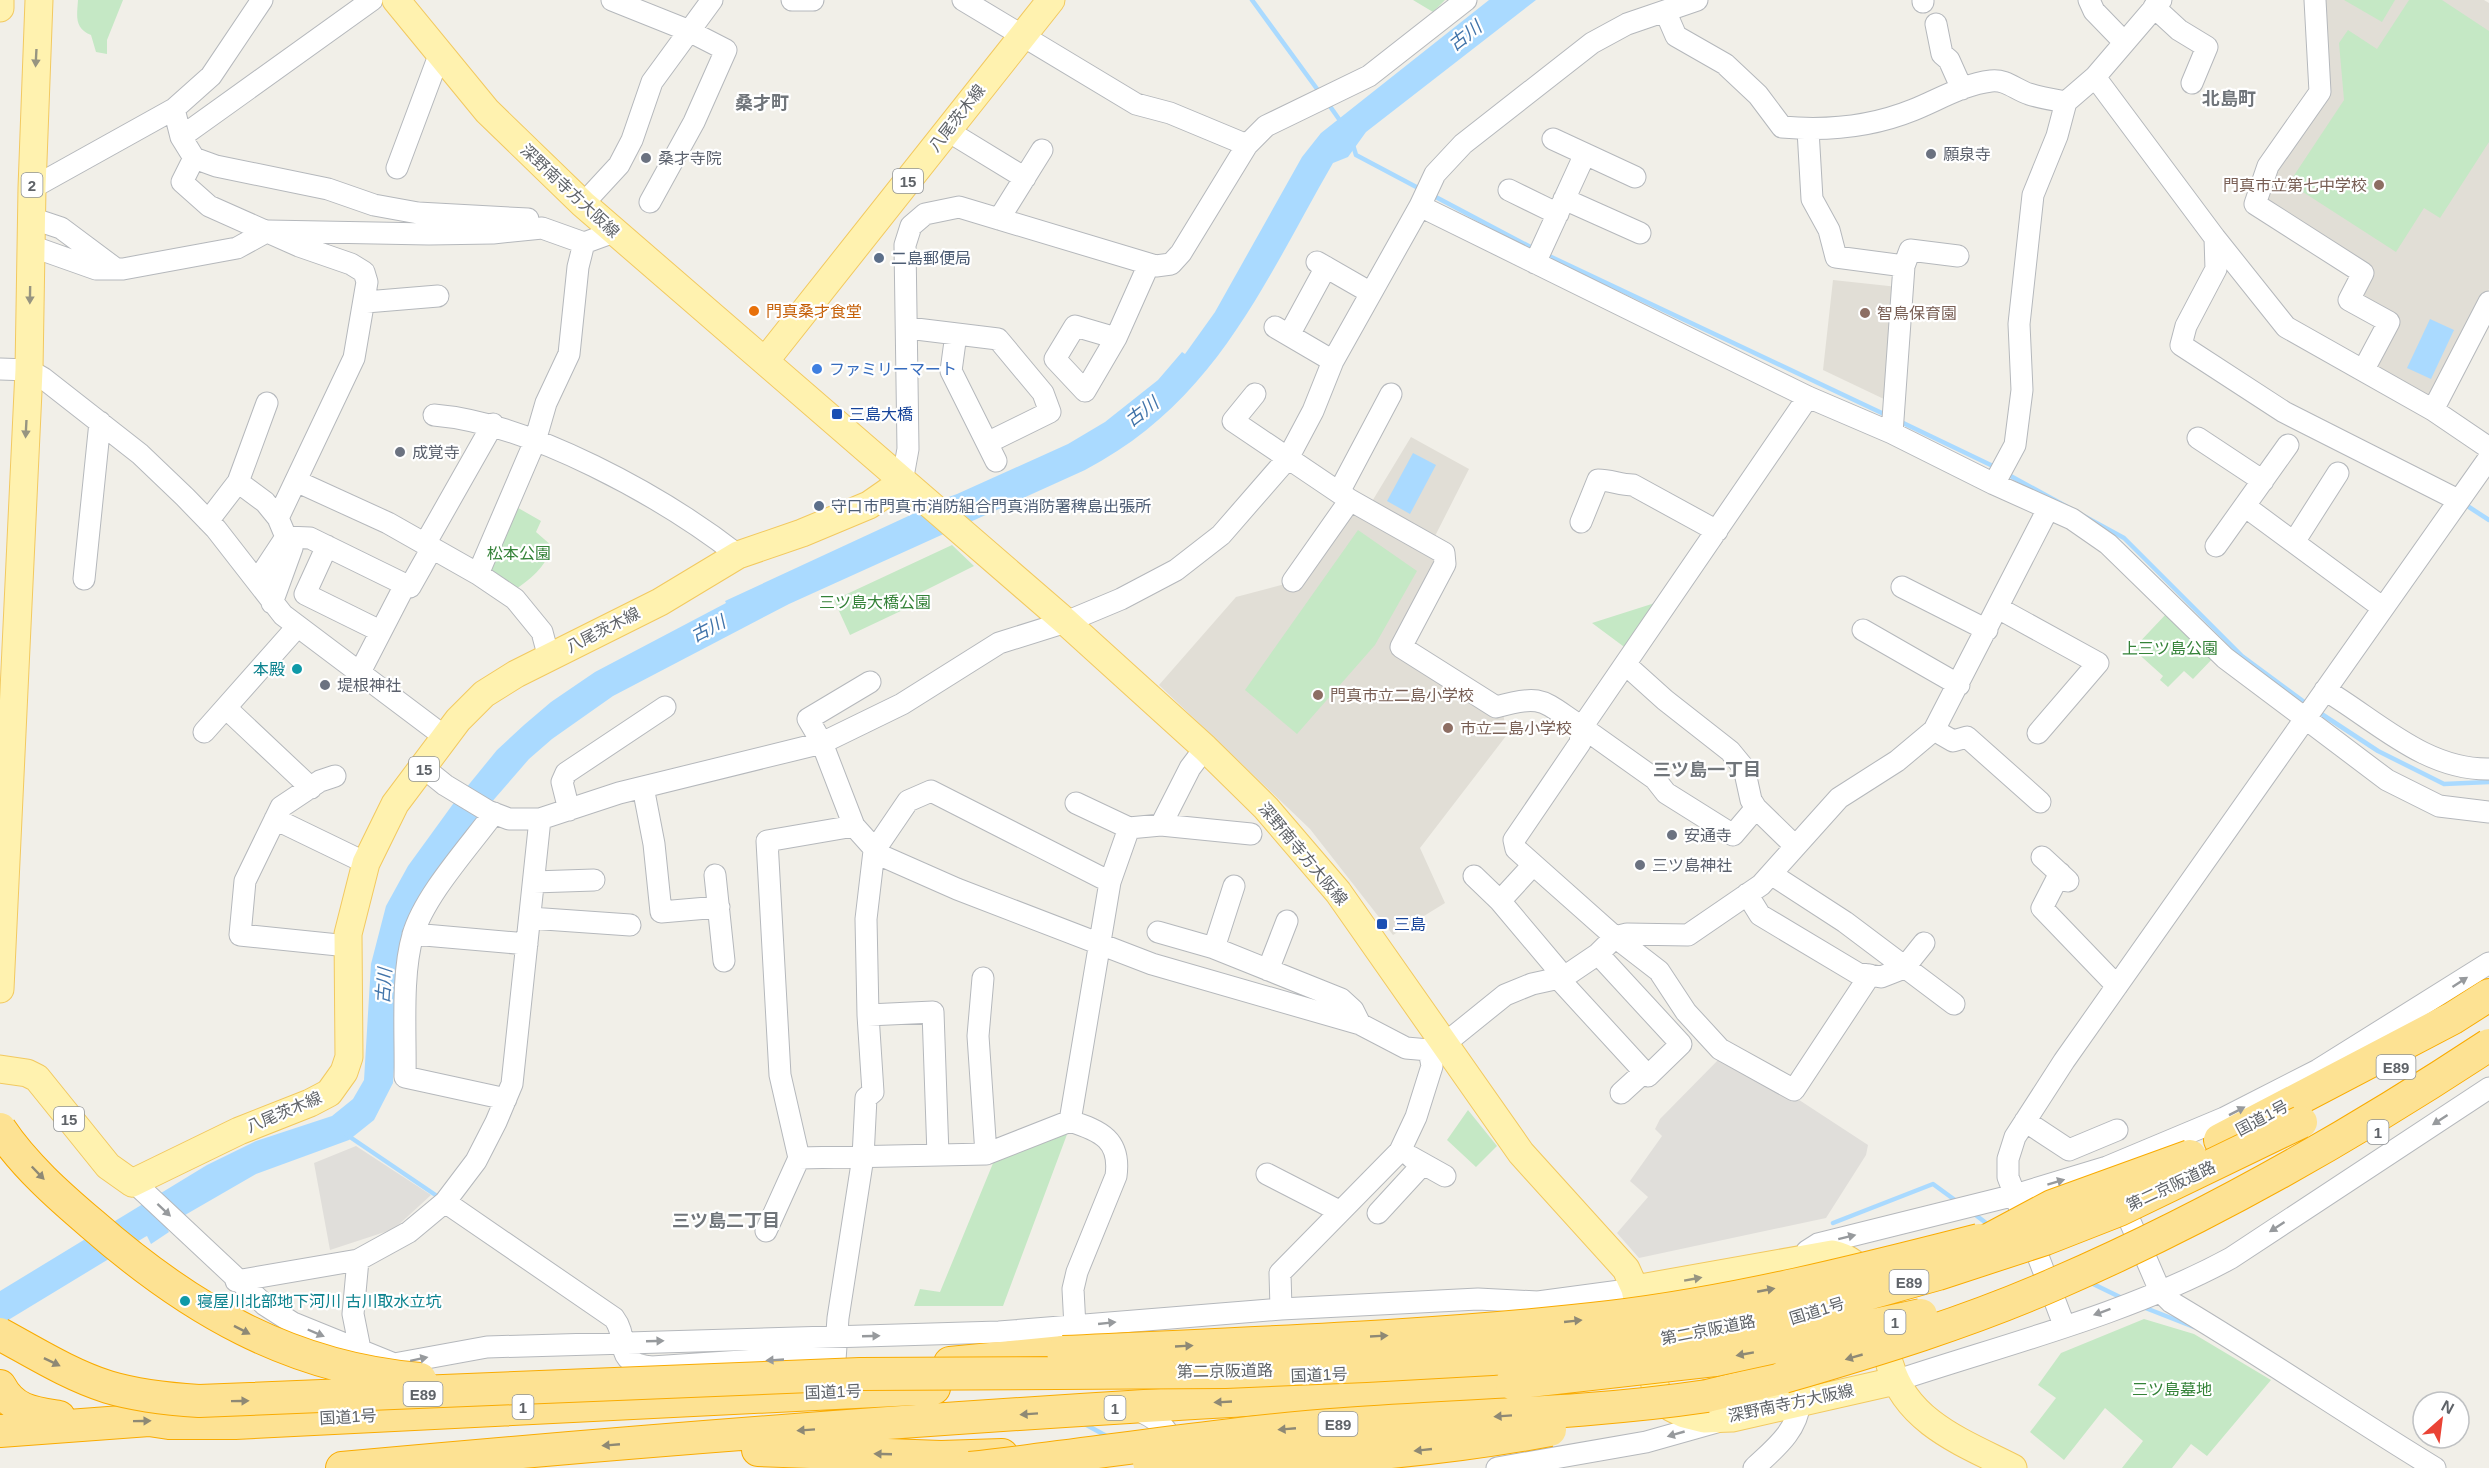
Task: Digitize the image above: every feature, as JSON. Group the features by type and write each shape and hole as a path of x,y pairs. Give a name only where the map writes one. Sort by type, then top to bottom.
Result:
{"highway":[{"name":"国道1号","path":"342,1468 671,1440 1130,1406 1366,1395 1512,1373 1715,1337 1819,1313 1926,1273 2110,1176 2181,1161 2453,1018 2489,995"},
{"path":"2424,1006 2453,1018"},
{"name":"第二京阪道路","path":"841,1356 1225,1372 1492,1359 1602,1348 1714,1330 1824,1306 1938,1274 2045,1239 2189,1178 2301,1122 2489,1008"},
{"name":"E89","path":"970,1468 1267,1431 1356,1423 1607,1409 1707,1396 1869,1352 1968,1318 2056,1284 2207,1213 2311,1156 2404,1101 2489,1046"},
{"name":"国道1号","path":"0,1431 149,1420 235,1423 812,1393 1365,1374 1512,1373 1715,1360 1904,1320 2044,1272 2139,1244 2262,1196 2396,1122 2489,1061"},
{"path":"812,1393 1069,1339 1479,1330 1612,1317 1708,1301 1848,1274 2030,1227 2112,1202 2301,1122"},
{"name":"E89","path":"0,1129 35,1171 72,1207 152,1274 227,1322 264,1341 342,1367 393,1377 450,1381 668,1383"},
{"name":"E89","path":"0,1334 45,1359 107,1386 163,1399 199,1401 668,1383 841,1356"},
{"path":"0,1386 13,1404 26,1411 95,1423"},
{"path":"671,1440 741,1449 941,1457 1007,1455 1120,1461 1207,1462 1359,1457 1502,1439 1632,1415 1707,1396"}],"main road":[{"path":"0,0 0,8"},
{"name":"2","path":"0,990 29,370 31,218 39,0"},
{"name":"深野南寺方大阪線","path":"396,0 495,119 614,232 765,361"},
{"name":"八尾茨木線","path":"765,361 1052,0"},
{"path":"765,361 912,490"},
{"name":"深野南寺方大阪線","path":"912,490 1066,622 1205,748 1266,808 1312,859 1338,892 1436,1047 1521,1153 1586,1228 1626,1269 1635,1289 1656,1390 1660,1398 1684,1414 1704,1419 1732,1418 1895,1381"},
{"name":"八尾茨木線","path":"135,1185 239,1131 310,1103 329,1093 344,1072 349,1058 348,946 350,926 366,863 395,804 458,720 484,694 660,602 738,555 912,490"},
{"path":"0,629 11,729"},
{"name":"15","path":"0,1068 27,1073 37,1078 108,1166 135,1185"},
{"path":"1635,1289 1832,1254 1854,1263 1864,1275 1895,1381 1905,1398 1934,1428 2013,1468"}],"street":[{"path":"32,188 174,109 211,76 262,0"},
{"path":"181,136 372,0"},
{"path":"612,0 687,30 726,50 694,122 650,201"},
{"path":"583,204 619,165 632,140 652,82 687,30 712,0"},
{"path":"792,0 813,0"},
{"path":"963,0 1021,37 1136,104 1170,113 1247,145"},
{"path":"912,490 908,449 905,245 911,226 925,214 959,207 1149,264 1171,264 1181,253 1247,145 1266,126 1369,76 1466,0"},
{"path":"424,768 445,785 491,812 509,819 540,819 643,788 822,743 902,704 999,643 1066,622 1121,599 1176,570 1221,535 1288,458 1313,411 1333,361 1435,174 1463,144 1572,57 1627,24 1697,0"},
{"path":"2089,0 2094,11 2124,42"},
{"path":"2315,0 2320,92 2268,166 2255,204 2363,273 2349,300 2389,322 2364,369"},
{"path":"1999,474 2016,445 2022,390 2019,324 2033,195 2057,136 2066,102 2095,77 2158,4 2179,30 2207,47 2192,83"},
{"path":"1666,12 1676,36 1725,64 1758,95 1782,127 1808,130 1849,128 1911,111 1962,89 1992,81 2008,83 2029,94 2066,102"},
{"path":"1936,24 1942,54 1950,60 1962,89"},
{"path":"397,168 440,53"},
{"path":"2095,77 2215,238 2286,327 2433,410 2489,448"},
{"path":"174,109 181,136 194,158 216,166 328,189 374,205 418,213 529,219 542,228 584,243 614,232"},
{"path":"1808,130 1812,199 1829,230 1836,257 1904,266"},
{"path":"948,131 1025,178"},
{"path":"1553,139 1635,177"},
{"path":"999,219 1042,150"},
{"path":"1539,254 1585,154"},
{"path":"194,158 182,182 209,206 299,246 351,264 364,272 368,282 354,358 296,481 282,528 257,581"},
{"path":"1509,190 1640,233"},
{"path":"1425,196 1808,397 1892,421 1999,474 2048,509 2072,519 2108,544 2224,658 2314,706 2435,761 2473,769 2489,769"},
{"path":"31,218 61,228 116,269"},
{"path":"31,246 96,269 116,269 237,248 268,231 429,234 493,233 542,228"},
{"path":"2215,238 2216,269 2186,326 2181,345 2284,412 2458,500"},
{"path":"478,574 535,441 546,403 569,354 578,267 584,243"},
{"path":"1892,421 1904,266 1910,250 1958,256"},
{"path":"1116,338 1149,264"},
{"path":"1333,361 1282,331 1322,264 1371,293"},
{"path":"366,302 438,296"},
{"path":"2433,410 2489,302"},
{"path":"908,328 998,339 1043,393 1050,412 991,452 951,371 956,334"},
{"path":"0,369 29,370 44,378 140,454 208,521 272,603 297,627 445,737"},
{"path":"1255,394 1233,421 1345,496 1444,553 1445,564 1401,647 1496,707 1523,699 1539,699 1655,779 1666,793 1733,835 1756,808"},
{"path":"1293,581 1345,496 1391,394"},
{"path":"1808,397 1582,727 1580,743 1514,840 1516,849 1533,865 1615,937 1659,971 1686,1012 1720,1049 1794,1090 1870,975"},
{"path":"208,521 238,482 267,403"},
{"path":"434,415 492,424 616,477 738,555"},
{"path":"84,579 100,422"},
{"path":"282,528 310,538 410,587 492,424"},
{"path":"2198,438 2263,481"},
{"path":"2216,546 2288,445"},
{"path":"2064,1325 2008,1177 2010,1146 2117,986 2489,458"},
{"path":"2294,542 2338,473"},
{"path":"1581,522 1598,480 1609,480 1620,485 1633,485 1717,531"},
{"path":"296,481 388,523 478,574 515,599 542,632 549,658"},
{"path":"238,482 265,502 292,548 272,603"},
{"path":"2246,507 2383,608"},
{"path":"870,682 808,719 822,743 854,826 874,852 957,889 1152,964 1360,1024 1406,1048 1436,1047 1504,995 1532,984 1561,978 1598,954 1615,937 1627,934 1688,935 1747,894 1771,874 1839,798 1897,761 1934,730 2048,509"},
{"path":"327,546 305,594 380,631"},
{"path":"359,674 405,585"},
{"path":"1902,587 1987,630"},
{"path":"1998,608 2098,663 2038,733"},
{"path":"204,732 297,627"},
{"path":"1863,630 1959,685"},
{"path":"1625,664 1665,700 1730,752 1744,768 1751,800 1756,808 1794,846"},
{"path":"2314,706 2387,780 2439,806 2483,811"},
{"path":"569,810 562,782 566,773 664,707"},
{"path":"226,708 311,788"},
{"path":"1934,730 1953,741 1967,737 2040,802"},
{"path":"1161,825 1190,768 1205,748"},
{"path":"335,776 320,781 281,807 245,881 240,935 348,946"},
{"path":"643,788 654,844 661,912 719,907"},
{"path":"841,1356 863,1157 866,1098 873,1092 868,1014 866,919 874,852 908,801 931,790 1110,882"},
{"path":"1076,803 1129,828 1161,825 1213,828 1251,834"},
{"path":"491,812 427,905 413,934 408,961 405,1077 506,1099"},
{"path":"275,819 366,863"},
{"path":"236,1281 358,1260 409,1232 445,1202 476,1161 512,1084 540,819"},
{"path":"766,1231 799,1158 780,1076 767,841 854,826"},
{"path":"1070,1121 1110,882 1129,828"},
{"path":"2042,857 2065,878 2042,908 2117,986"},
{"path":"1500,901 1533,865"},
{"path":"1771,874 1845,922 1954,1004"},
{"path":"715,875 724,961"},
{"path":"1474,876 1500,901 1561,978 1648,1076 1681,1044 1598,954"},
{"path":"534,882 594,880"},
{"path":"1214,948 1234,886"},
{"path":"1747,894 1761,915 1857,973 1881,977 1904,968 1924,943"},
{"path":"530,918 630,925"},
{"path":"1268,970 1287,921"},
{"path":"1158,932 1214,948 1341,999 1353,1010 1360,1024"},
{"path":"413,934 527,944"},
{"path":"2434,1468 2171,1302 2160,1291 2110,1176 2280,1089 2424,1006 2489,963"},
{"path":"983,978 978,1036 986,1154"},
{"path":"868,1014 933,1012 938,1155"},
{"path":"1281,1309 1280,1273 1400,1151 1416,1117 1436,1047"},
{"path":"1621,1093 1644,1072"},
{"path":"1895,1381 2064,1325 2160,1291 2200,1274 2231,1258 2489,1088"},
{"path":"799,1158 986,1154 1070,1121 1107,1137 1119,1159 1116,1176 1073,1289 1069,1339"},
{"path":"2025,1121 2069,1150 2117,1130"},
{"path":"1400,1151 1445,1176"},
{"path":"1377,1214 1423,1164"},
{"path":"1267,1174 1339,1211"},
{"path":"135,1185 189,1233 236,1281 293,1323 394,1364"},
{"path":"445,1202 614,1318 621,1326 621,1342"},
{"path":"1794,1260 1818,1244 2025,1220"},
{"path":"358,1260 353,1314 360,1349"},
{"path":"291,1420 332,1395 394,1364 487,1347 621,1342 841,1356 1069,1339 1281,1309 1478,1299 1538,1302 1635,1289"},
{"path":"1538,1302 1548,1459"},
{"path":"1754,1468 1784,1441 1799,1415 1800,1402"},
{"path":"1130,1406 1152,1416 1164,1426 1182,1456 1199,1468"},
{"path":"1497,1468 1646,1442 1732,1418"}],"shaded area":[{"name":"門真市立第七中学校","path":"2322,0 2484,0 2489,3 2489,289 2432,398 2372,363 2395,319 2356,296 2372,269 2267,201 2272,170 2328,92"},
{"path":"1833,280 1898,287 1886,400 1823,370"},
{"name":"門真市立二島小学校","path":"1411,437 1469,469 1433,540 1439,565 1396,648 1503,710 1506,736 1420,848 1445,903 1393,935 1310,829 1159,685 1236,597 1285,584 1351,507 1365,513"},
{"path":"1721,1057 1790,1094 1868,1145 1866,1155 1826,1218 1639,1258 1617,1233 1648,1197 1630,1181 1662,1136 1655,1129 1660,1119"},
{"path":"356,1146 431,1195 394,1229 330,1250 314,1163"}],"green space":[{"path":"78,0 123,0 107,40 107,54 96,52 91,35 79,25"},
{"path":"1413,0 1445,0 1433,12"},
{"path":"2344,0 2395,0 2382,22"},
{"path":"2409,0 2442,0 2489,31 2489,142 2440,218 2424,208 2396,252 2289,183 2344,100 2339,43 2348,30 2377,49"},
{"name":"松本公園","path":"513,505 541,521 536,532 552,546 546,560 536,572 511,592 483,571"},
{"path":"1358,530 1417,571 1375,645 1297,734 1245,690"},
{"name":"三ツ島大橋公園","path":"952,545 974,566 920,593 924,600 850,635 834,600"},
{"path":"1658,602 1627,649 1592,623"},
{"name":"上三ツ島公園","path":"2168,612 2215,656 2193,679 2184,671 2168,687 2160,680 2163,676 2133,649"},
{"path":"1468,1110 1497,1146 1476,1167 1447,1140"},
{"path":"1069,1129 1003,1306 914,1306 920,1289 940,1292 996,1156"},
{"name":"三ツ島墓地","path":"2144,1319 2194,1334 2271,1380 2207,1456 2191,1444 2172,1468 2122,1468 2143,1441 2105,1408 2064,1460 2030,1432 2056,1398 2038,1385 2061,1353"}],"water":[{"name":"古川","path":"1489,0 1536,0 1366,132 1348,157 1333,163 1232,336 1203,375 1169,410 1130,442 1085,470 789,604 613,696 552,739 529,759 477,819 400,974 393,1083 374,1120 349,1140 256,1174 166,1226 169,1232 151,1244 147,1236 145,1237 0,1325 0,1291 207,1165 256,1141 332,1116 353,1099 364,1080 371,964 386,906 408,866 453,804 497,750 524,725 551,702 595,672 726,603 725,601 917,512 915,507 941,496 943,499 957,494 1068,444 1105,422 1158,380 1182,352 1185,354 1215,312 1302,157 1321,133"},
{"path":"2430,319 2454,330 2431,379 2407,368"},
{"path":"1413,453 1436,465 1410,514 1387,501"}],"waterway":[{"path":"1252,0 1320,93"},
{"path":"1327,102 1341,122"},
{"path":"1353,145 1356,155 1422,190"},
{"path":"1432,195 1536,250"},
{"path":"1547,255 1886,415"},
{"path":"1899,421 1997,468"},
{"path":"2007,474 2124,538 2242,656 2307,704"},
{"path":"2469,507 2489,520"},
{"path":"2317,711 2378,751 2444,784 2489,782"},
{"path":"347,1135 437,1196"},
{"path":"1833,1223 1933,1184 1959,1203"},
{"path":"1973,1213 1990,1226"},
{"path":"2089,1282 2124,1299"},
{"path":"2143,1307 2194,1327"},
{"path":"1083,1423 1110,1438"}],"place":[{"name":"願泉寺","path":"1931,154"},
{"name":"桑才寺院","path":"646,158"},
{"name":"門真市立第七中学校","path":"2379,185"},
{"name":"二島郵便局","path":"879,258"},
{"name":"門真桑才食堂","path":"754,311"},
{"name":"智鳥保育園","path":"1865,313"},
{"name":"ファミリーマート","path":"817,369"},
{"name":"三島大橋","path":"837,414"},
{"name":"成覚寺","path":"400,452"},
{"name":"守口市門真市消防組合門真消防署稗島出張所","path":"819,506"},
{"name":"本殿","path":"297,669"},
{"name":"堤根神社","path":"325,685"},
{"name":"門真市立二島小学校","path":"1318,695"},
{"name":"市立二島小学校","path":"1448,728"},
{"name":"安通寺","path":"1672,835"},
{"name":"三ツ島神社","path":"1640,865"},
{"name":"三島","path":"1382,924"},
{"name":"寝屋川北部地下河川 古川取水立坑","path":"185,1301"}],"district":[{"name":"北島町","path":"2229,99"},
{"name":"桑才町","path":"762,103"},
{"name":"三ツ島一丁目","path":"1707,770"},
{"name":"三ツ島二丁目","path":"726,1221"}]}
